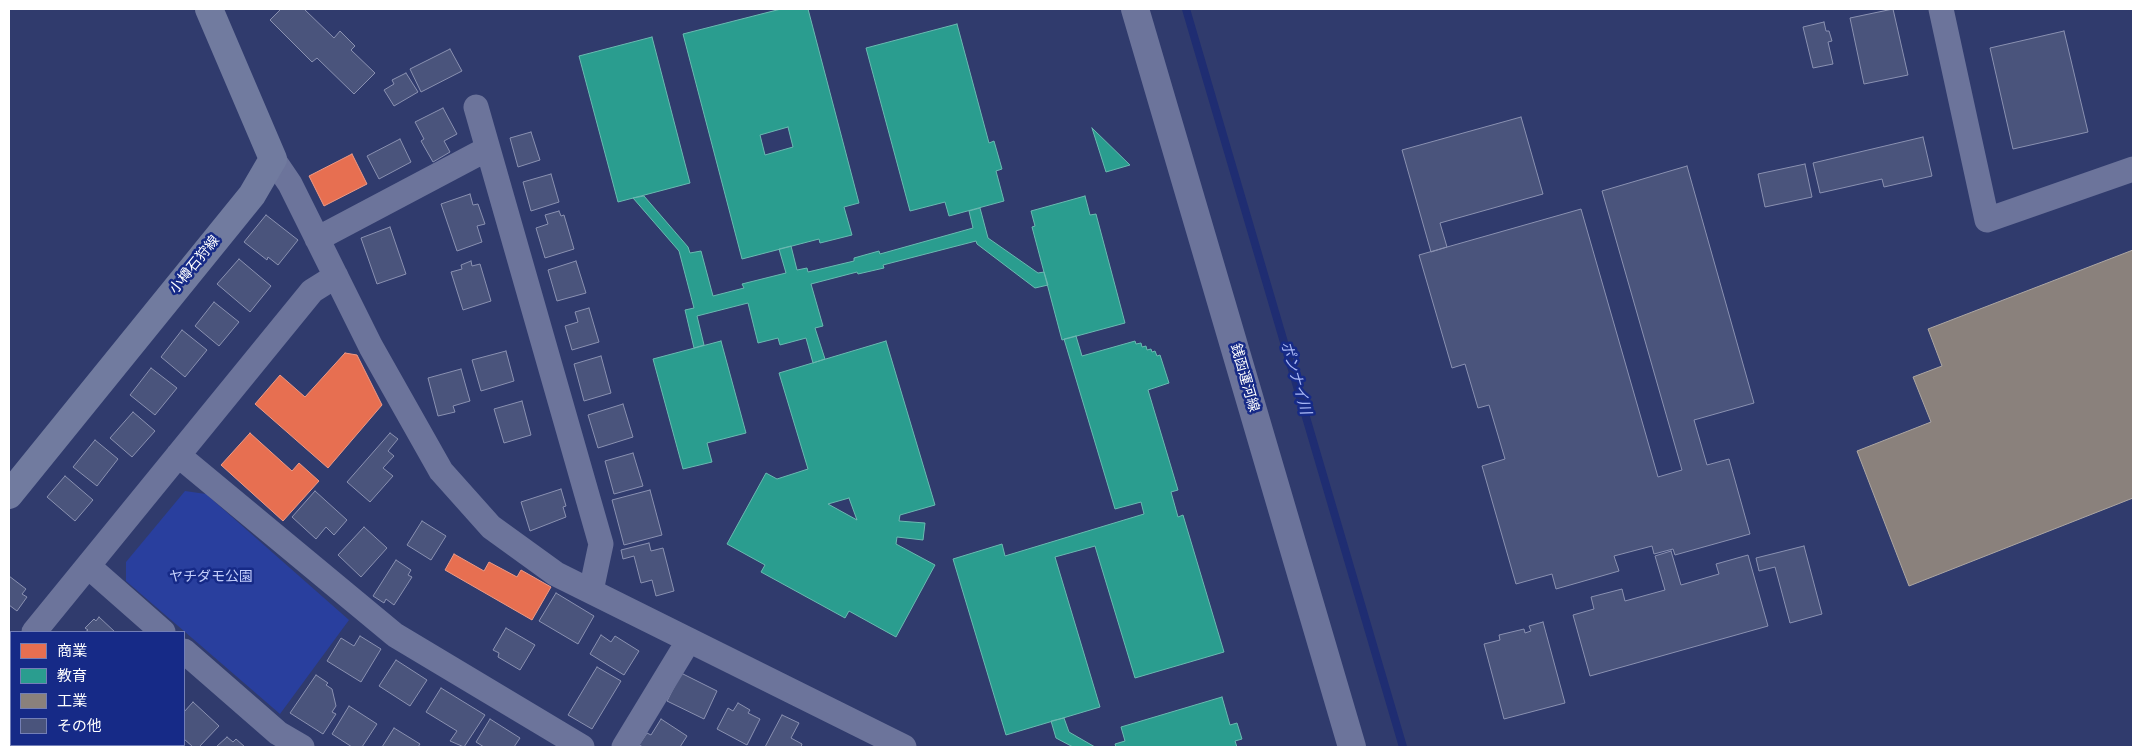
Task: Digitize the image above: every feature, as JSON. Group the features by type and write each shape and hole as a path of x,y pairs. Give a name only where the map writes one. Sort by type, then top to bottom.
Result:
{"main road":[{"path":"209,9 273,159"},
{"name":"小樽石狩線","path":"9,495 240,210 273,159"}],"street":[{"name":"銭函運河線","path":"1135,9 1352,747"},
{"path":"1942,9 1987,220 2133,169"},
{"path":"476,107 601,544 590,591"},
{"path":"317,239 487,149"},
{"path":"273,159 290,184 371,347 441,471 491,527 556,574 904,747"},
{"path":"35,631 312,291 336,276"},
{"path":"178,455 395,635 582,747"},
{"path":"88,566 162,631"},
{"path":"624,747 689,640"},
{"path":"185,652 278,733 302,747"}],"green space":[{"name":"ヤチダモ公園","path":"185,491 206,494 349,620 280,714 126,581 126,562"}],"building: 商業":[{"path":"352,154 367,184 324,206 309,176"},
{"path":"345,353 357,355 382,405 328,468 255,404 280,375 305,397"},
{"path":"250,433 292,471 299,463 319,481 283,521 221,465"},
{"path":"454,554 484,571 489,562 517,577 521,570 551,587 532,620 445,570"}],"building: 教育":[{"path":"781,9 808,9 859,203 844,207 852,235 820,243 819,239 742,259 683,34","holes":["788,127 793,147 765,155 760,135"]},
{"path":"957,24 989,143 994,141 1002,169 996,171 1004,201 949,216 945,202 910,211 866,48"},
{"path":"652,37 690,183 618,202 579,56"},
{"path":"1092,128 1130,165 1106,172"},
{"path":"644,196 688,247 690,253 701,251 713,296 744,288 742,284 786,273 779,249 791,246 797,270 807,268 808,272 854,261 854,258 879,251 880,254 973,228 969,211 980,208 988,238 1038,273 1044,272 1048,285 1035,288 977,244 976,241 883,265 884,268 858,274 857,272 811,284 823,326 815,328 825,359 813,363 806,338 780,345 778,338 758,343 748,303 697,316 704,345 694,348 685,310 694,308 679,251 633,198"},
{"path":"1085,196 1090,215 1096,214 1125,323 1062,340 1032,227 1035,226 1031,211"},
{"path":"1076,336 1082,356 1135,341 1136,344 1141,343 1142,347 1146,346 1147,350 1155,351 1157,356 1160,355 1169,383 1148,390 1178,490 1171,492 1178,517 1183,515 1224,652 1135,678 1095,546 1055,557 1100,707 1006,735 953,559 1002,544 1005,556 1144,514 1141,502 1115,509 1064,339"},
{"path":"721,341 746,433 707,443 712,462 683,469 653,359"},
{"path":"886,341 935,505 900,515 899,521 925,523 923,540 897,537 896,544 935,565 896,637 849,611 845,618 761,572 765,565 727,544 766,473 777,479 808,469 779,373","holes":["849,498 857,520 828,504"]},
{"path":"1222,697 1230,725 1237,723 1242,739 1235,741 1237,747 1116,747 1115,744 1125,741 1121,727"},
{"path":"1064,718 1069,732 1095,747 1073,747 1056,738 1051,721"}],"building: 工業":[{"path":"2133,250 2133,498 1909,586 1857,451 1931,422 1913,377 1942,366 1928,329"}],"building: その他":[{"path":"281,9 304,9 334,38 340,31 355,46 351,50 375,73 354,94 317,58 312,62 270,20"},
{"path":"1893,9 1908,75 1864,84 1850,18"},
{"path":"1824,22 1826,31 1829,31 1832,41 1828,42 1833,64 1813,68 1803,27"},
{"path":"2064,31 2088,132 2013,149 1990,48"},
{"path":"450,49 462,71 421,92 410,69"},
{"path":"406,73 418,92 394,106 384,90 394,84 392,80"},
{"path":"443,108 457,134 444,141 450,152 433,162 421,141 424,139 415,122"},
{"path":"1521,117 1543,194 1440,223 1447,247 1431,252 1402,150"},
{"path":"531,132 540,160 518,167 510,138"},
{"path":"1923,137 1932,176 1884,187 1882,179 1820,193 1813,163"},
{"path":"400,139 411,162 379,179 367,156"},
{"path":"1805,164 1812,197 1765,207 1758,174"},
{"path":"1687,166 1754,403 1694,420 1707,465 1729,459 1750,534 1675,555 1673,549 1654,554 1652,546 1614,556 1619,571 1556,589 1552,574 1516,584 1482,466 1505,459 1489,405 1478,408 1465,364 1452,368 1419,255 1581,209 1658,477 1682,470 1602,191"},
{"path":"551,174 559,202 531,211 523,182"},
{"path":"470,194 473,205 478,204 485,224 477,226 482,242 457,251 441,204"},
{"path":"559,211 561,216 564,215 574,249 545,258 536,228 548,224 545,215"},
{"path":"266,215 298,240 278,265 268,257 267,260 244,242"},
{"path":"390,227 406,274 377,284 361,238"},
{"path":"239,259 271,286 250,312 217,284"},
{"path":"471,261 472,266 480,264 491,301 463,310 451,272 462,269 461,265"},
{"path":"576,261 586,293 557,301 548,270"},
{"path":"214,302 239,322 219,346 195,326"},
{"path":"589,308 599,342 572,350 565,326 578,322 575,312"},
{"path":"182,330 207,350 185,377 161,357"},
{"path":"506,351 514,381 481,391 472,360"},
{"path":"601,356 611,393 584,401 574,364"},
{"path":"151,368 177,388 155,415 130,395"},
{"path":"461,369 470,401 453,406 455,412 438,416 428,378"},
{"path":"522,401 531,435 504,443 494,409"},
{"path":"623,404 633,437 598,448 588,415"},
{"path":"133,412 155,431 132,457 110,438"},
{"path":"390,433 398,439 388,451 394,456 383,468 393,476 370,502 347,482"},
{"path":"95,440 118,459 97,486 73,467"},
{"path":"633,453 643,486 614,494 605,461"},
{"path":"65,476 93,500 75,521 47,497"},
{"path":"561,489 566,506 563,507 566,517 530,531 521,502"},
{"path":"650,490 662,535 624,545 612,500"},
{"path":"315,491 347,520 334,535 326,527 316,539 292,517"},
{"path":"422,521 446,536 431,560 407,545"},
{"path":"364,527 387,548 361,577 338,555"},
{"path":"649,543 651,551 663,548 674,591 656,596 652,580 641,583 634,556 623,559 621,550"},
{"path":"1804,546 1822,614 1790,623 1775,567 1759,571 1756,558"},
{"path":"1671,551 1681,585 1719,574 1716,564 1748,555 1768,626 1590,676 1573,615 1594,609 1591,597 1622,589 1625,601 1665,590 1655,556"},
{"path":"396,560 411,570 408,575 412,577 394,605 386,599 384,603 373,596"},
{"path":"9,576 26,589 22,594 27,597 17,611 9,605"},
{"path":"556,593 594,616 578,644 539,621"},
{"path":"99,617 114,631 86,631 88,630 85,628 94,619 96,621"},
{"path":"1543,622 1565,703 1504,719 1484,644 1500,640 1499,635 1524,629 1525,633 1531,631 1529,626"},
{"path":"506,628 535,645 520,670 498,657 499,653 493,650"},
{"path":"601,635 611,642 615,636 639,651 624,675 590,654"},
{"path":"360,636 381,649 361,682 327,661 341,638 354,646"},
{"path":"396,660 427,680 410,706 379,686"},
{"path":"597,667 621,681 592,729 568,715"},
{"path":"681,673 717,691 704,719 667,701"},
{"path":"316,675 328,683 326,685 332,689 336,706 332,712 336,714 323,734 290,713"},
{"path":"441,688 485,715 464,747 450,741 457,731 426,712"},
{"path":"193,702 219,726 199,747 193,747 185,740 185,711"},
{"path":"738,703 750,710 748,713 760,719 747,745 717,729 728,708 733,711"},
{"path":"349,706 377,724 362,747 352,747 332,734"},
{"path":"782,715 799,723 791,738 802,744 801,747 765,747"},
{"path":"490,719 520,738 514,747 484,747 476,742"},
{"path":"661,719 687,736 680,747 643,747 639,745 647,733 651,735"},
{"path":"394,728 420,744 418,747 382,747"},
{"path":"227,737 233,742 236,739 245,747 216,747"},
{"path":"108,746 148,746 147,747"}],"waterway":[{"name":"ポンナイ川","path":"1186,9 1403,747"}]}
